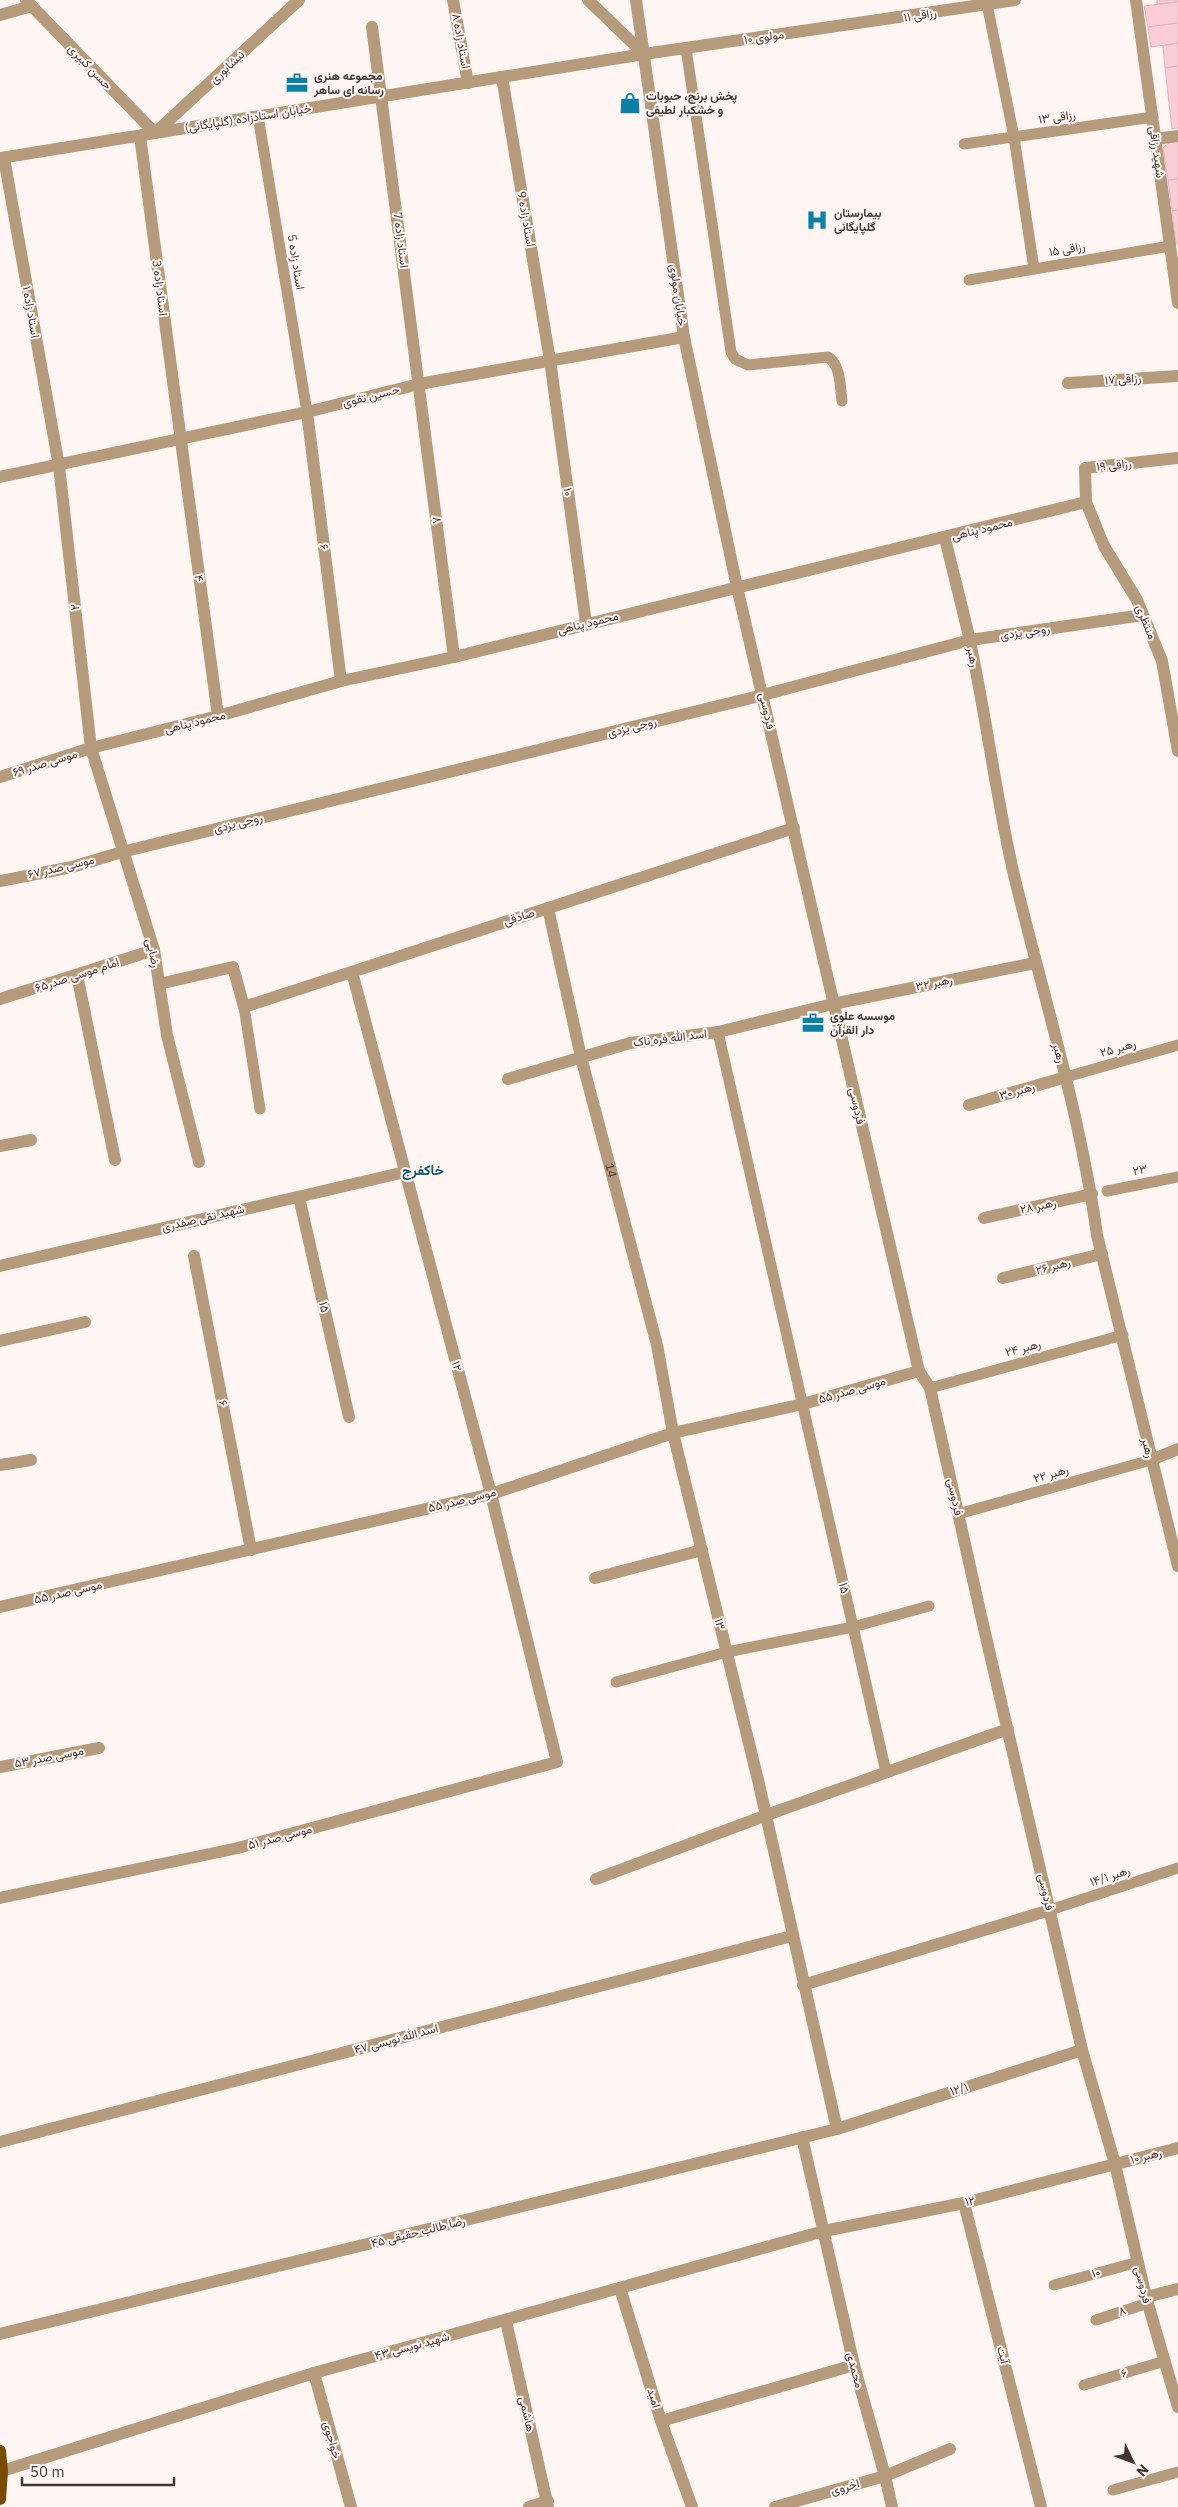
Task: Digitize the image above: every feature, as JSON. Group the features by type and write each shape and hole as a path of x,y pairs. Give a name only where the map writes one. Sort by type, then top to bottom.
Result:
{"main road":[{"path":"0,2451 2,2471 0,2499"}],"street":[{"name":"نیشابوری","path":"155,133 299,0"},
{"name":"استاد زاده ۸","path":"454,0 468,83"},
{"path":"588,0 644,54"},
{"name":"خیابان مولوی","path":"636,0 684,336 737,587"},
{"name":"رزاقی ۱۱","path":"884,20 1015,0"},
{"name":"شهید رزاقی","path":"1136,0 1178,303"},
{"name":"حسن کبیری","path":"29,3 155,133"},
{"path":"0,15 29,3"},
{"name":"مولوی ۱۰","path":"644,54 884,20"},
{"name":"استاد زاده 7","path":"372,27 383,96 419,384"},
{"name":"خیابان استادزاده (گلپایگانی)","path":"2,158 644,54"},
{"name":"استاد زاده 9","path":"502,77 550,360"},
{"name":"استاد زاده 3","path":"140,136 180,440"},
{"path":"1156,139 1178,136"},
{"name":"استاد زاده ۱","path":"2,158 59,466"},
{"name":"حسین تقوی","path":"0,477 308,412 419,384 684,336"},
{"name":"۱۰","path":"550,360 586,623"},
{"name":"رزاقی ۱۷","path":"1068,383 1178,376"},
{"name":"۸","path":"419,384 454,657"},
{"name":"۶","path":"308,412 341,682"},
{"name":"۴","path":"180,440 218,716"},
{"name":"رزاقی ۱۹","path":"1086,502 1085,468 1178,458"},
{"name":"۲","path":"59,466 91,748"},
{"name":"محمود پناهی","path":"91,748 341,682 454,657 586,623 945,538 1086,502"},
{"name":"منتظری","path":"1086,502 1104,546 1137,600 1162,661 1178,751"},
{"name":"رهبر","path":"945,538 970,640 1012,867 1035,963 1066,1077 1092,1194 1102,1254 1178,1566"},
{"name":"فردوسی","path":"737,587 919,1371 930,1388 1082,2050 1115,2164 1147,2300 1178,2407"},
{"name":"روحی یزدی","path":"122,852 763,695 970,640 1144,615"},
{"name":"موسی صدر ۶۹","path":"0,777 91,748"},
{"name":"رضایی","path":"91,748 154,950 167,1035 199,1162"},
{"name":"صادقی","path":"244,1007 794,828"},
{"name":"موسی صدر ۶۷","path":"0,881 72,866 122,852"},
{"name":"14","path":"548,908 581,1058 657,1345 673,1433"},
{"name":"امام موسی صدر۶۵","path":"0,1000 154,950"},
{"name":"رهبر ۳۲","path":"833,1004 1035,963"},
{"path":"159,984 233,968 244,1007"},
{"name":"۱۲","path":"352,972 491,1494 557,1762"},
{"path":"77,975 115,1160"},
{"name":"اسد الله فره ناک","path":"508,1079 630,1043 718,1032 833,1004"},
{"name":"رهبر ۳۰","path":"969,1105 1066,1077"},
{"path":"0,1146 31,1140"},
{"name":"شهید تقی صفدری","path":"0,1266 405,1172"},
{"name":"رهبر ۲۸","path":"984,1218 1092,1194"},
{"name":"۱۵","path":"299,1196 349,1417"},
{"name":"رهبر ۲۶","path":"1003,1278 1102,1254"},
{"name":"۶","path":"194,1256 251,1550"},
{"path":"0,1341 85,1322"},
{"name":"موسی صدر ۵۵","path":"0,1607 491,1494 673,1433 803,1404 919,1371"},
{"name":"۱۳","path":"673,1433 727,1652 836,2129"},
{"path":"1151,1460 1178,1449"},
{"path":"0,1465 31,1460"},
{"path":"595,1578 702,1550"},
{"path":"596,1879 764,1816 1008,1729"},
{"name":"موسی صدر ۵۳","path":"0,1767 99,1748"},
{"name":"موسی صدر ۵۱","path":"0,1898 238,1848 557,1762"},
{"path":"803,1984 1050,1910"},
{"name":"۴۷ اسد الله نویسی","path":"0,2142 792,1936"},
{"name":"۱۲/۱","path":"836,2129 1082,2050"},
{"name":"۴۵ رضا طالب حقیقی","path":"0,2334 836,2129"},
{"name":"محمدی","path":"802,2138 854,2365 892,2507"},
{"name":"رهبر ۱۰","path":"1115,2164 1178,2148"},
{"name":"۱۲","path":"824,2231 964,2203 1115,2164"},
{"name":"آیت","path":"964,2203 1041,2507"},
{"name":"۴۳ شهید نویسی","path":"2,2471 314,2373 824,2231"},
{"name":"امید","path":"620,2288 661,2421 692,2507"},
{"path":"1147,2300 1178,2289"},
{"name":"هاشمی","path":"506,2321 548,2504"},
{"path":"661,2421 854,2365"},
{"name":"خواجوی","path":"314,2373 351,2507"},
{"name":"اخروی","path":"775,2507 885,2476 950,2449"},
{"path":"529,2507 548,2504"}],"lane":[{"path":"987,4 1014,137 1034,269"},
{"path":"686,48 731,352 735,359 748,365 828,357 833,360 837,370 842,401"},
{"name":"استاد زاده 5","path":"258,116 308,412"},
{"name":"رزاقی ۱۳","path":"964,144 1153,117"},
{"name":"رزاقی ۱۵","path":"969,280 1170,246"},
{"path":"244,1007 260,1109"},
{"name":"۱۵","path":"718,1032 886,1772"},
{"name":"رهبر ۲۵","path":"1066,1077 1178,1045"},
{"name":"۲۳","path":"1107,1191 1178,1177"},
{"name":"رهبر ۲۴","path":"930,1388 1123,1335"},
{"name":"رهبر ۲۲","path":"958,1514 1151,1460"},
{"path":"616,1682 727,1652 853,1627 929,1606"},
{"name":"رهبر ۱۴/۱","path":"1050,1910 1178,1868"},
{"name":"۱۰","path":"1054,2285 1138,2262"},
{"name":"۸","path":"1096,2320 1147,2300"},
{"name":"۶","path":"1084,2385 1165,2361"},
{"path":"1113,2490 1178,2472"}],"building":[{"path":"1157,0 1178,0 1178,2 1157,4"},
{"path":"1178,2 1178,23 1148,27 1144,6"},
{"path":"1178,23 1178,43 1151,47 1148,27"},
{"path":"1178,43 1178,66 1165,68 1163,46"},
{"path":"1178,66 1178,128 1172,129 1165,68"},
{"path":"1178,141 1178,179 1168,180 1163,148 1170,142"},
{"path":"1178,179 1178,210 1172,211 1168,180"},
{"path":"1178,210 1178,244 1176,244 1172,211"}],"place":[{"name":"مجموعه هنری رسانه ای ساهر","path":"297,83"},
{"name":"پخش برنج، حبوبات و خشکبار لطیفی","path":"630,103"},
{"name":"بیمارستان گلپایگانی","path":"817,220"},
{"name":"موسسه علوی دار القرآن","path":"813,1023"}],"district":[{"name":"خاکفرج","path":"423,1170"}]}
